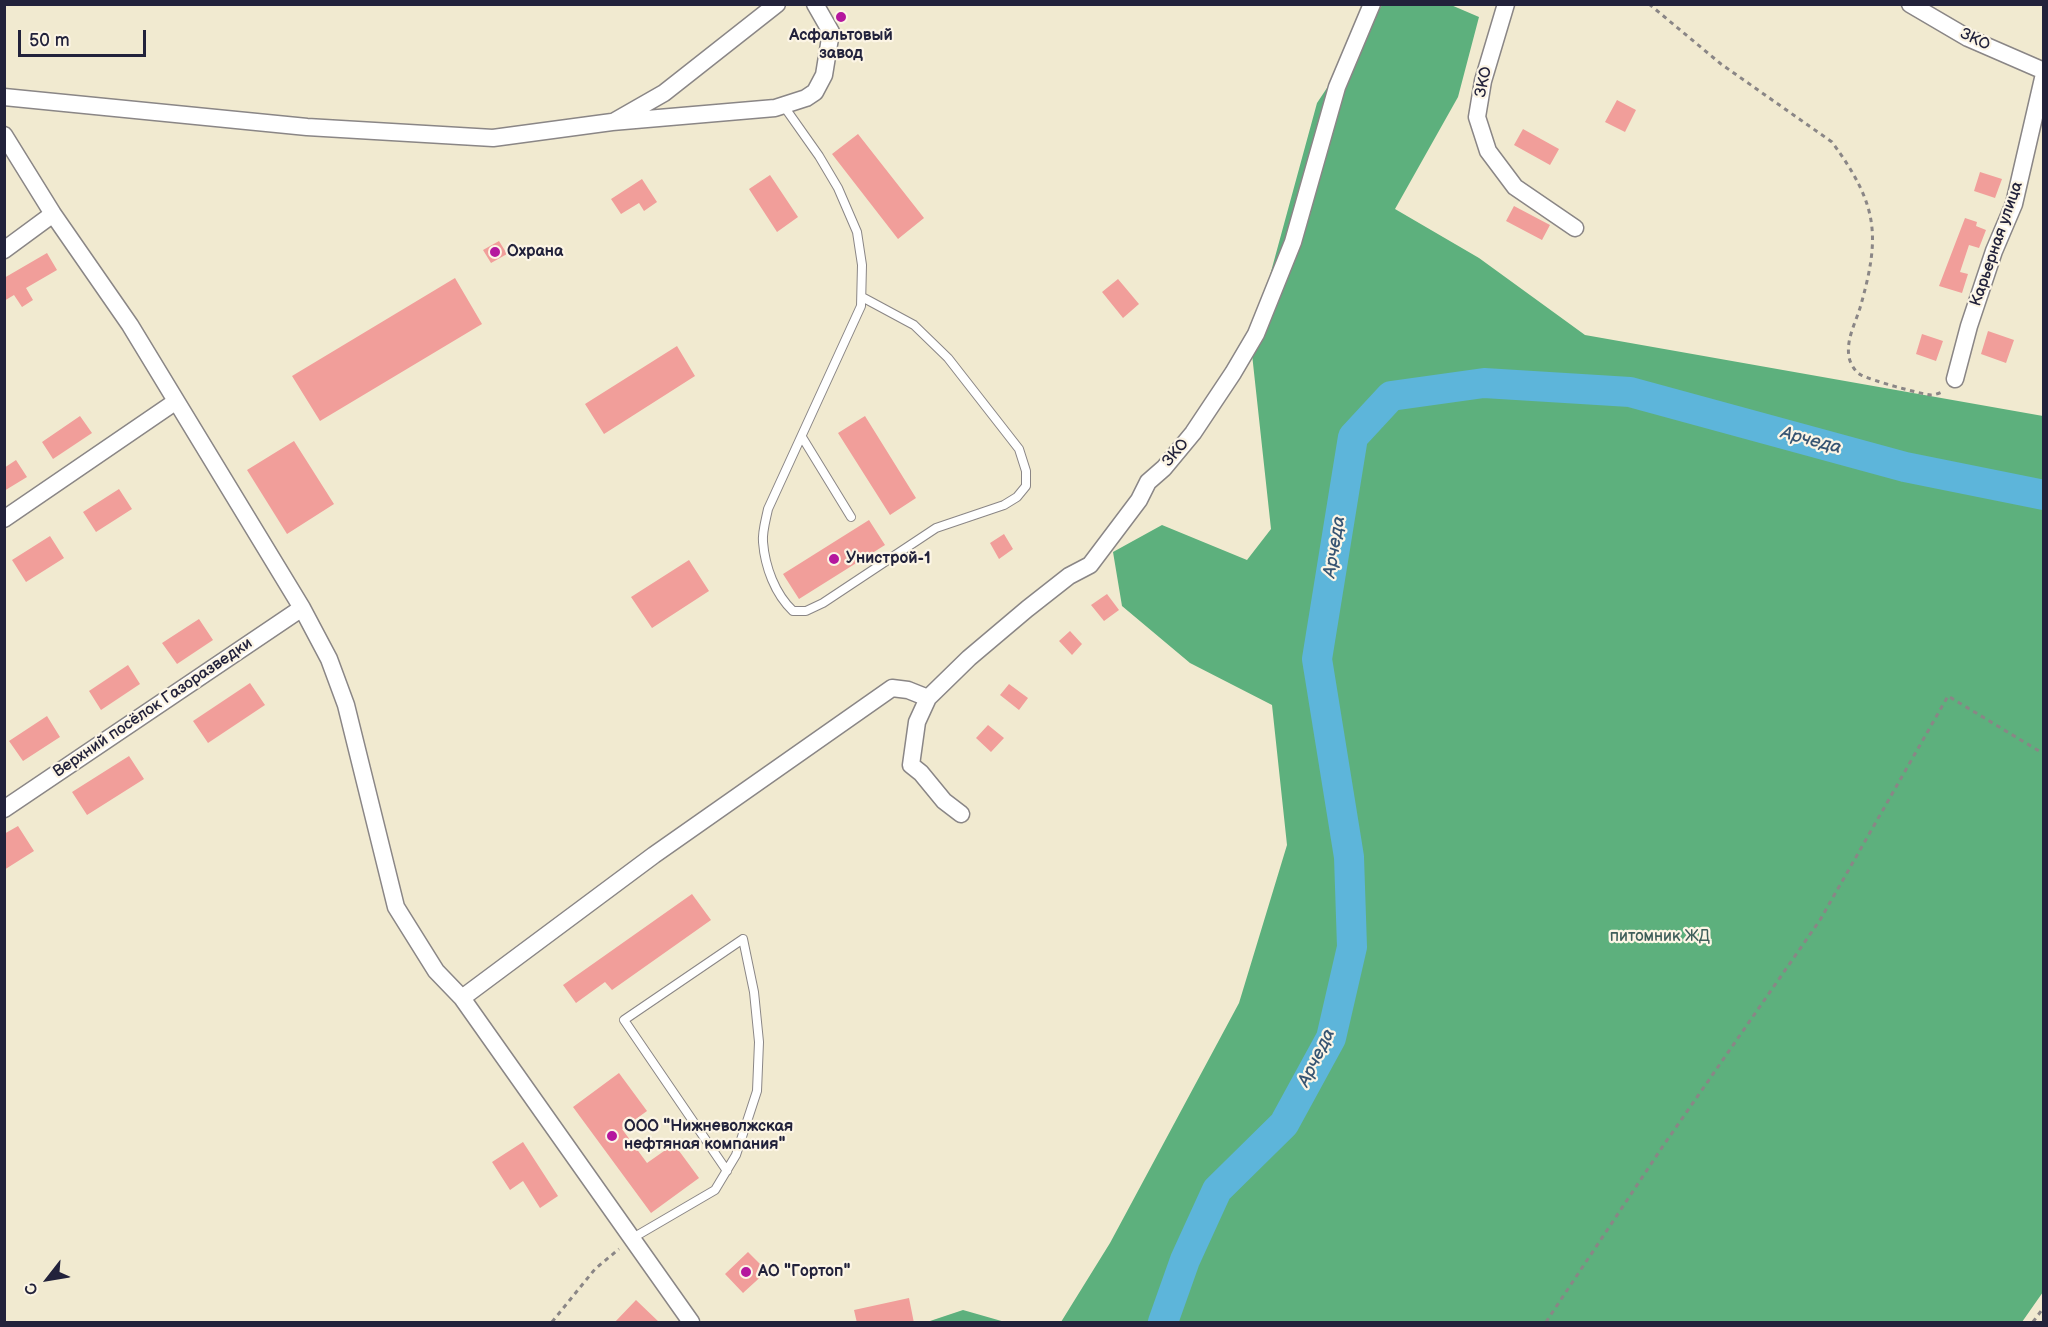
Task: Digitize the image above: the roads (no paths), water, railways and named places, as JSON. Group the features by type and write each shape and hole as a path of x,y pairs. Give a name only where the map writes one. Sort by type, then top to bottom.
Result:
{"street":[{"path":"612,123 664,93 777,4"},
{"path":"4,97 307,127 493,138 783,105 815,92 824,75 831,32 815,4"},
{"name":"ЗКО","path":"961,814 944,801 921,773 911,765 917,722 928,698 969,658 1027,609 1069,576 1090,565 1139,500 1148,482 1194,433 1218,397 1256,334 1281,273 1293,242 1337,87 1372,4"},
{"name":"ЗКО","path":"1506,4 1483,81 1477,117 1488,151 1515,187 1575,228"},
{"name":"ЗКО","path":"1910,4 1968,38 2043,73"},
{"name":"Карьерная улица","path":"1955,379 1987,272 2014,204 2043,73"},
{"path":"4,135 53,214 130,325 302,608 329,659 346,705 396,907 436,971 462,998 691,1323"},
{"path":"4,250 53,214"},
{"path":"4,519 175,402"},
{"name":"Верхний посёлок Газоразведки","path":"4,809 302,608"},
{"path":"462,998 654,855 892,688 928,698"}],"lane":[{"path":"783,105 819,156 838,188 857,232 862,265 861,306 768,508 762,540 769,570 781,599 793,611 806,611 823,603 936,528 1004,505 1017,497 1026,486 1026,471 1019,449 948,358 914,325 862,297"},
{"path":"802,437 851,517"},
{"path":"631,1239 715,1190 727,1171 736,1155 757,1090 759,1042 755,1002 743,939 624,1020 727,1171"}],"waterway":[{"name":"Арчеда","path":"1163,1322 1185,1260 1217,1190 1284,1124 1331,1038 1352,947 1349,857 1317,659 1353,437 1391,396 1484,383 1630,392 1905,467 2044,495"}],"place":[{"name":"Асфальтовый завод","path":"841,17"},
{"name":"Охрана","path":"495,252"},
{"name":"Унистрой-1","path":"834,559"},
{"name":"ООО \"Нижневолжская нефтяная компания\"","path":"612,1136"},
{"name":"АО \"Гортоп\"","path":"746,1272"}],"park label":[{"name":"питомник ЖД","path":"1660,937"}]}
